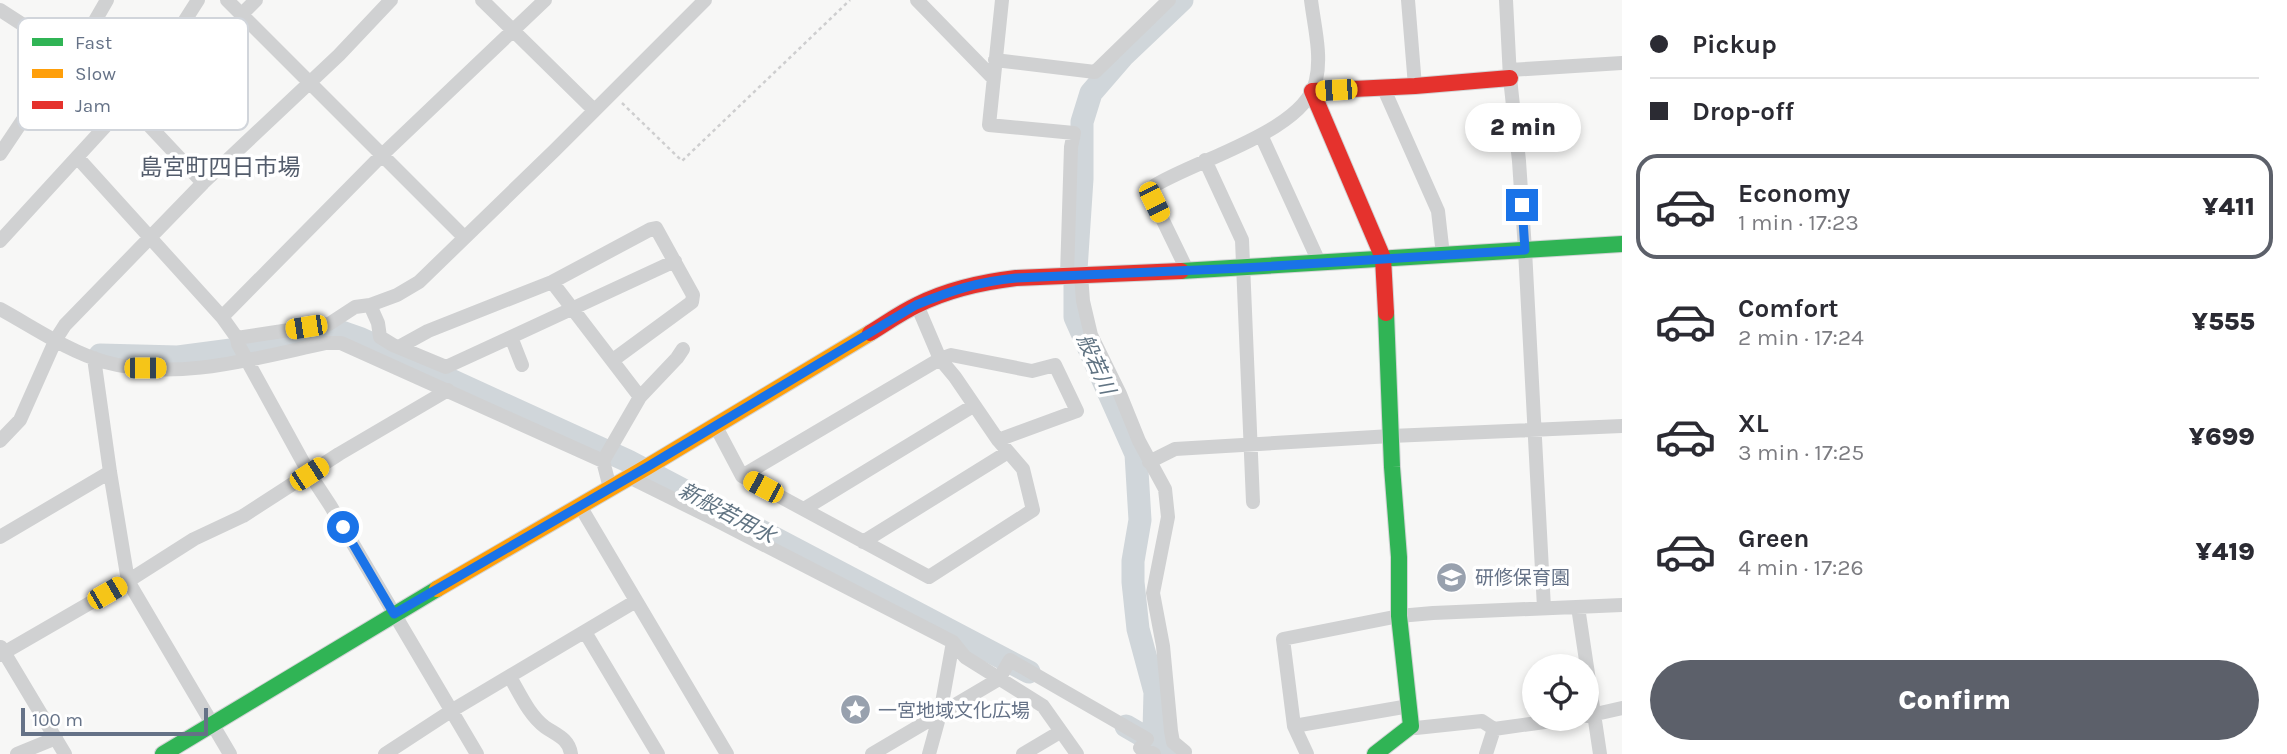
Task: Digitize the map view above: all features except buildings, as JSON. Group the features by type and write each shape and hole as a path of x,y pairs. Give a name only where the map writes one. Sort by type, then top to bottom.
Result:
{"street":[{"path":"97,18 107,0"},
{"path":"187,18 198,0"},
{"path":"227,0 244,18"},
{"path":"241,15 256,0"},
{"path":"0,441 20,420 56,339 65,325 203,183 310,83 391,0"},
{"path":"482,0 594,110"},
{"path":"222,317 382,155 545,0"},
{"path":"238,341 329,324 355,307 370,305 397,295 419,282 705,0"},
{"path":"1002,0 989,125 1074,133 1071,147 1074,275 1091,335 1164,489 1168,517 1153,593 1163,646 1173,742 1185,752"},
{"path":"995,60 1095,72 1167,0"},
{"path":"1187,270 1154,202 1154,186 1173,173 1261,135 1307,101 1316,82 1318,60 1311,0"},
{"path":"1408,0 1415,86"},
{"path":"1506,0 1525,250 1544,608"},
{"path":"923,2 993,78"},
{"path":"0,9 18,21"},
{"path":"248,22 464,237"},
{"path":"1312,91 1415,86 1622,63"},
{"path":"1383,87 1438,211 1443,255"},
{"path":"1312,91 1383,258 1399,557 1399,616 1410,726"},
{"path":"0,155 18,128"},
{"path":"1,239 102,130"},
{"path":"158,130 203,183"},
{"path":"1261,135 1319,262"},
{"path":"77,157 222,317 238,341 309,474 477,754"},
{"path":"1205,160 1242,240 1253,502"},
{"path":"399,347 428,331 552,282 656,228 693,295 692,302 613,360"},
{"path":"163,754 916,305 957,288 983,281 1622,244"},
{"path":"370,305 378,323 380,337 446,367 675,261"},
{"path":"552,282 640,397"},
{"path":"715,425 742,476 929,577 1033,510 1023,469 998,440 940,359 916,305"},
{"path":"0,309 76,351 106,362 145,368 194,368 326,343 341,343 603,461"},
{"path":"511,337 522,365"},
{"path":"610,488 603,461 640,397 683,349"},
{"path":"742,476 951,355 1032,372 1055,365 1077,411 998,440"},
{"path":"94,358 128,581 230,754"},
{"path":"65,754 1,651 128,581 194,539 243,516 448,390"},
{"path":"804,509 973,405"},
{"path":"1149,461 1175,449 1622,426"},
{"path":"863,542 1008,452"},
{"path":"0,537 110,472"},
{"path":"637,473 712,517 953,642 965,657 1043,706 1077,754"},
{"path":"580,506 727,754"},
{"path":"385,754 451,711 636,601"},
{"path":"1307,754 1294,726 1283,639 1399,616 1622,605"},
{"path":"1578,607 1584,654"},
{"path":"585,632 658,754"},
{"path":"929,754 940,714 953,642"},
{"path":"872,754 999,679 1010,660 1147,739 1140,748 1154,754"},
{"path":"510,677 530,712 543,725 564,738 571,754"},
{"path":"1294,726 1409,706"},
{"path":"1599,714 1622,708"},
{"path":"1410,726 1416,728 1482,721 1493,729 1522,725"},
{"path":"1375,754 1410,726"},
{"path":"1486,754 1493,729"},
{"path":"1595,731 1600,754"},
{"path":"1023,754 1060,732"},
{"path":"17,754 56,738"}],"path":[{"path":"612,93 682,161 850,0"}],"waterway":[{"name":"般若川","path":"1167,748 1154,730 1155,692 1138,629 1133,582 1133,561 1140,520 1136,454 1075,317 1075,285 1082,179 1082,122 1091,93 1123,56 1182,0"},
{"name":"新般若用水","path":"100,355 178,357 254,347 339,331 628,461 1029,672"},
{"name":"新般若用水","path":"1126,726 1174,754"}],"traffic: fast":[{"path":"1181,271 1622,244"},
{"path":"1375,754 1411,726 1399,616 1399,557 1392,467 1386,313"},
{"path":"163,754 437,589"}],"traffic: slow":[{"path":"437,589 870,333"}],"traffic: jam":[{"path":"1386,313 1383,258 1312,91 1510,78"},
{"path":"870,333 928,300 965,287 990,282 1016,278 1181,271"}],"place":[{"name":"研修保育園","path":"1452,577"},
{"name":"一宮地域文化広場","path":"855,710"}],"district":[{"name":"島宮町四日市場","path":"220,167"}],"route":[{"path":"343,527 394,614 647,467 916,305 957,288 983,281 1016,278 1243,268 1525,250 1522,205"}]}
